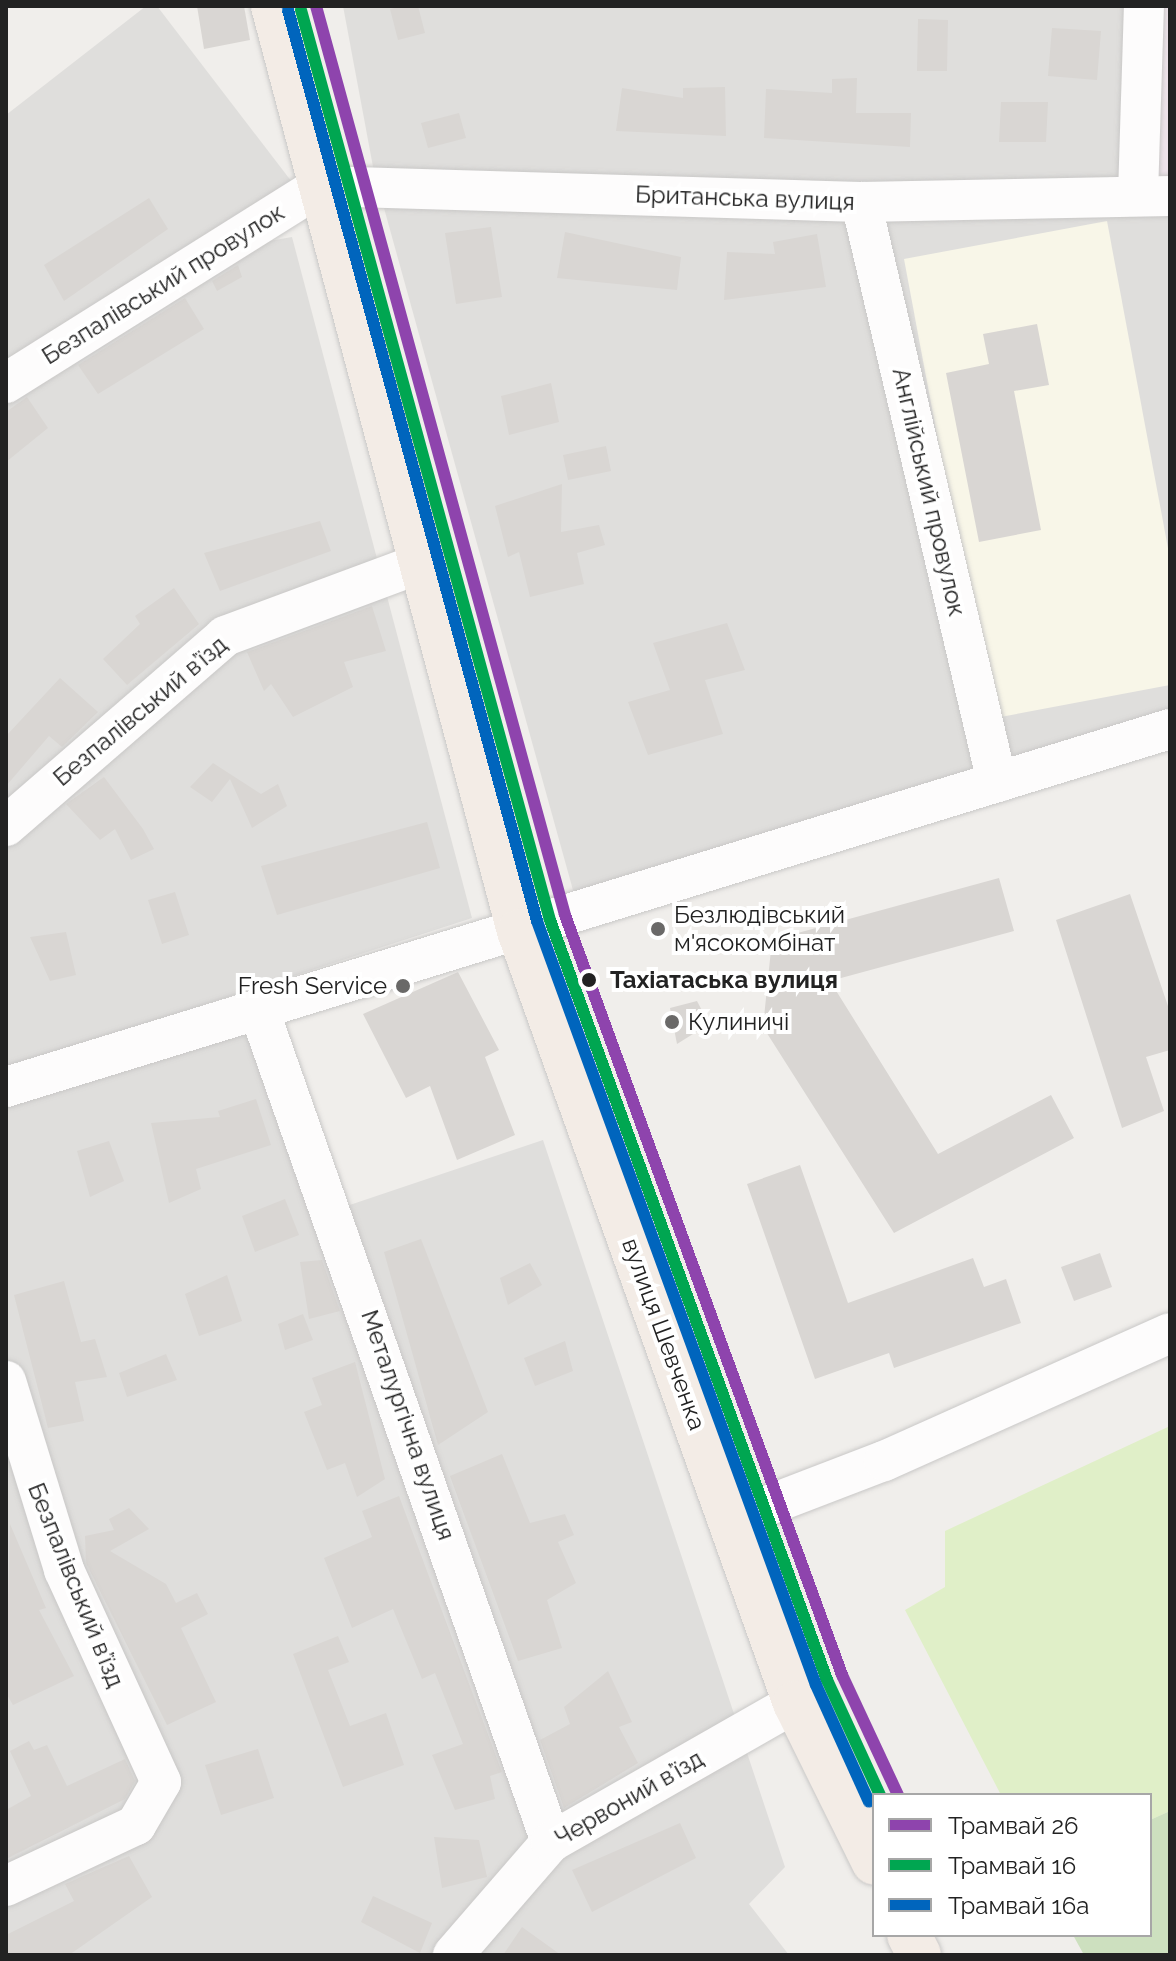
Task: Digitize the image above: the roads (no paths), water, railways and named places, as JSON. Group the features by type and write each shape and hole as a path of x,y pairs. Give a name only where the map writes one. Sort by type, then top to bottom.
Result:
{"main road":[{"name":"вулиця Шевченка","path":"273,6 519,931 795,1703 872,1859"},
{"path":"910,1937 919,1955"}],"street":[{"path":"1144,6 1154,196"},
{"name":"Британська вулиця","path":"320,186 861,202 1154,196"},
{"name":"Безпалівський провулок","path":"6,383 320,186"},
{"name":"Англійський провулок","path":"861,202 997,782"},
{"name":"Безпалівський в’їзд","path":"6,826 225,636 419,564"},
{"path":"6,1087 1170,729"},
{"name":"Металургічна вулиця","path":"259,1010 551,1842"},
{"path":"730,1520 884,1461 1170,1333"},
{"name":"Безпалівський в’їзд","path":"6,1381 64,1570 161,1782 158,1799 136,1825 6,1886"},
{"name":"Червоний в’їзд","path":"453,1955 551,1842 795,1703"}],"tram line":[{"name":"26","path":"316,6 565,915 842,1675 897,1793"},
{"name":"16a","path":"288,10 537,921 816,1685 869,1802"},
{"name":"16","path":"301,10 550,920 827,1680 879,1793"}],"place":[{"name":"Безлюдівський м'ясокомбінат","path":"658,929"},
{"name":"Тахіатаська вулиця","path":"589,980"},
{"name":"Fresh Service","path":"403,986"},
{"name":"Кулиничі","path":"672,1022"}]}
